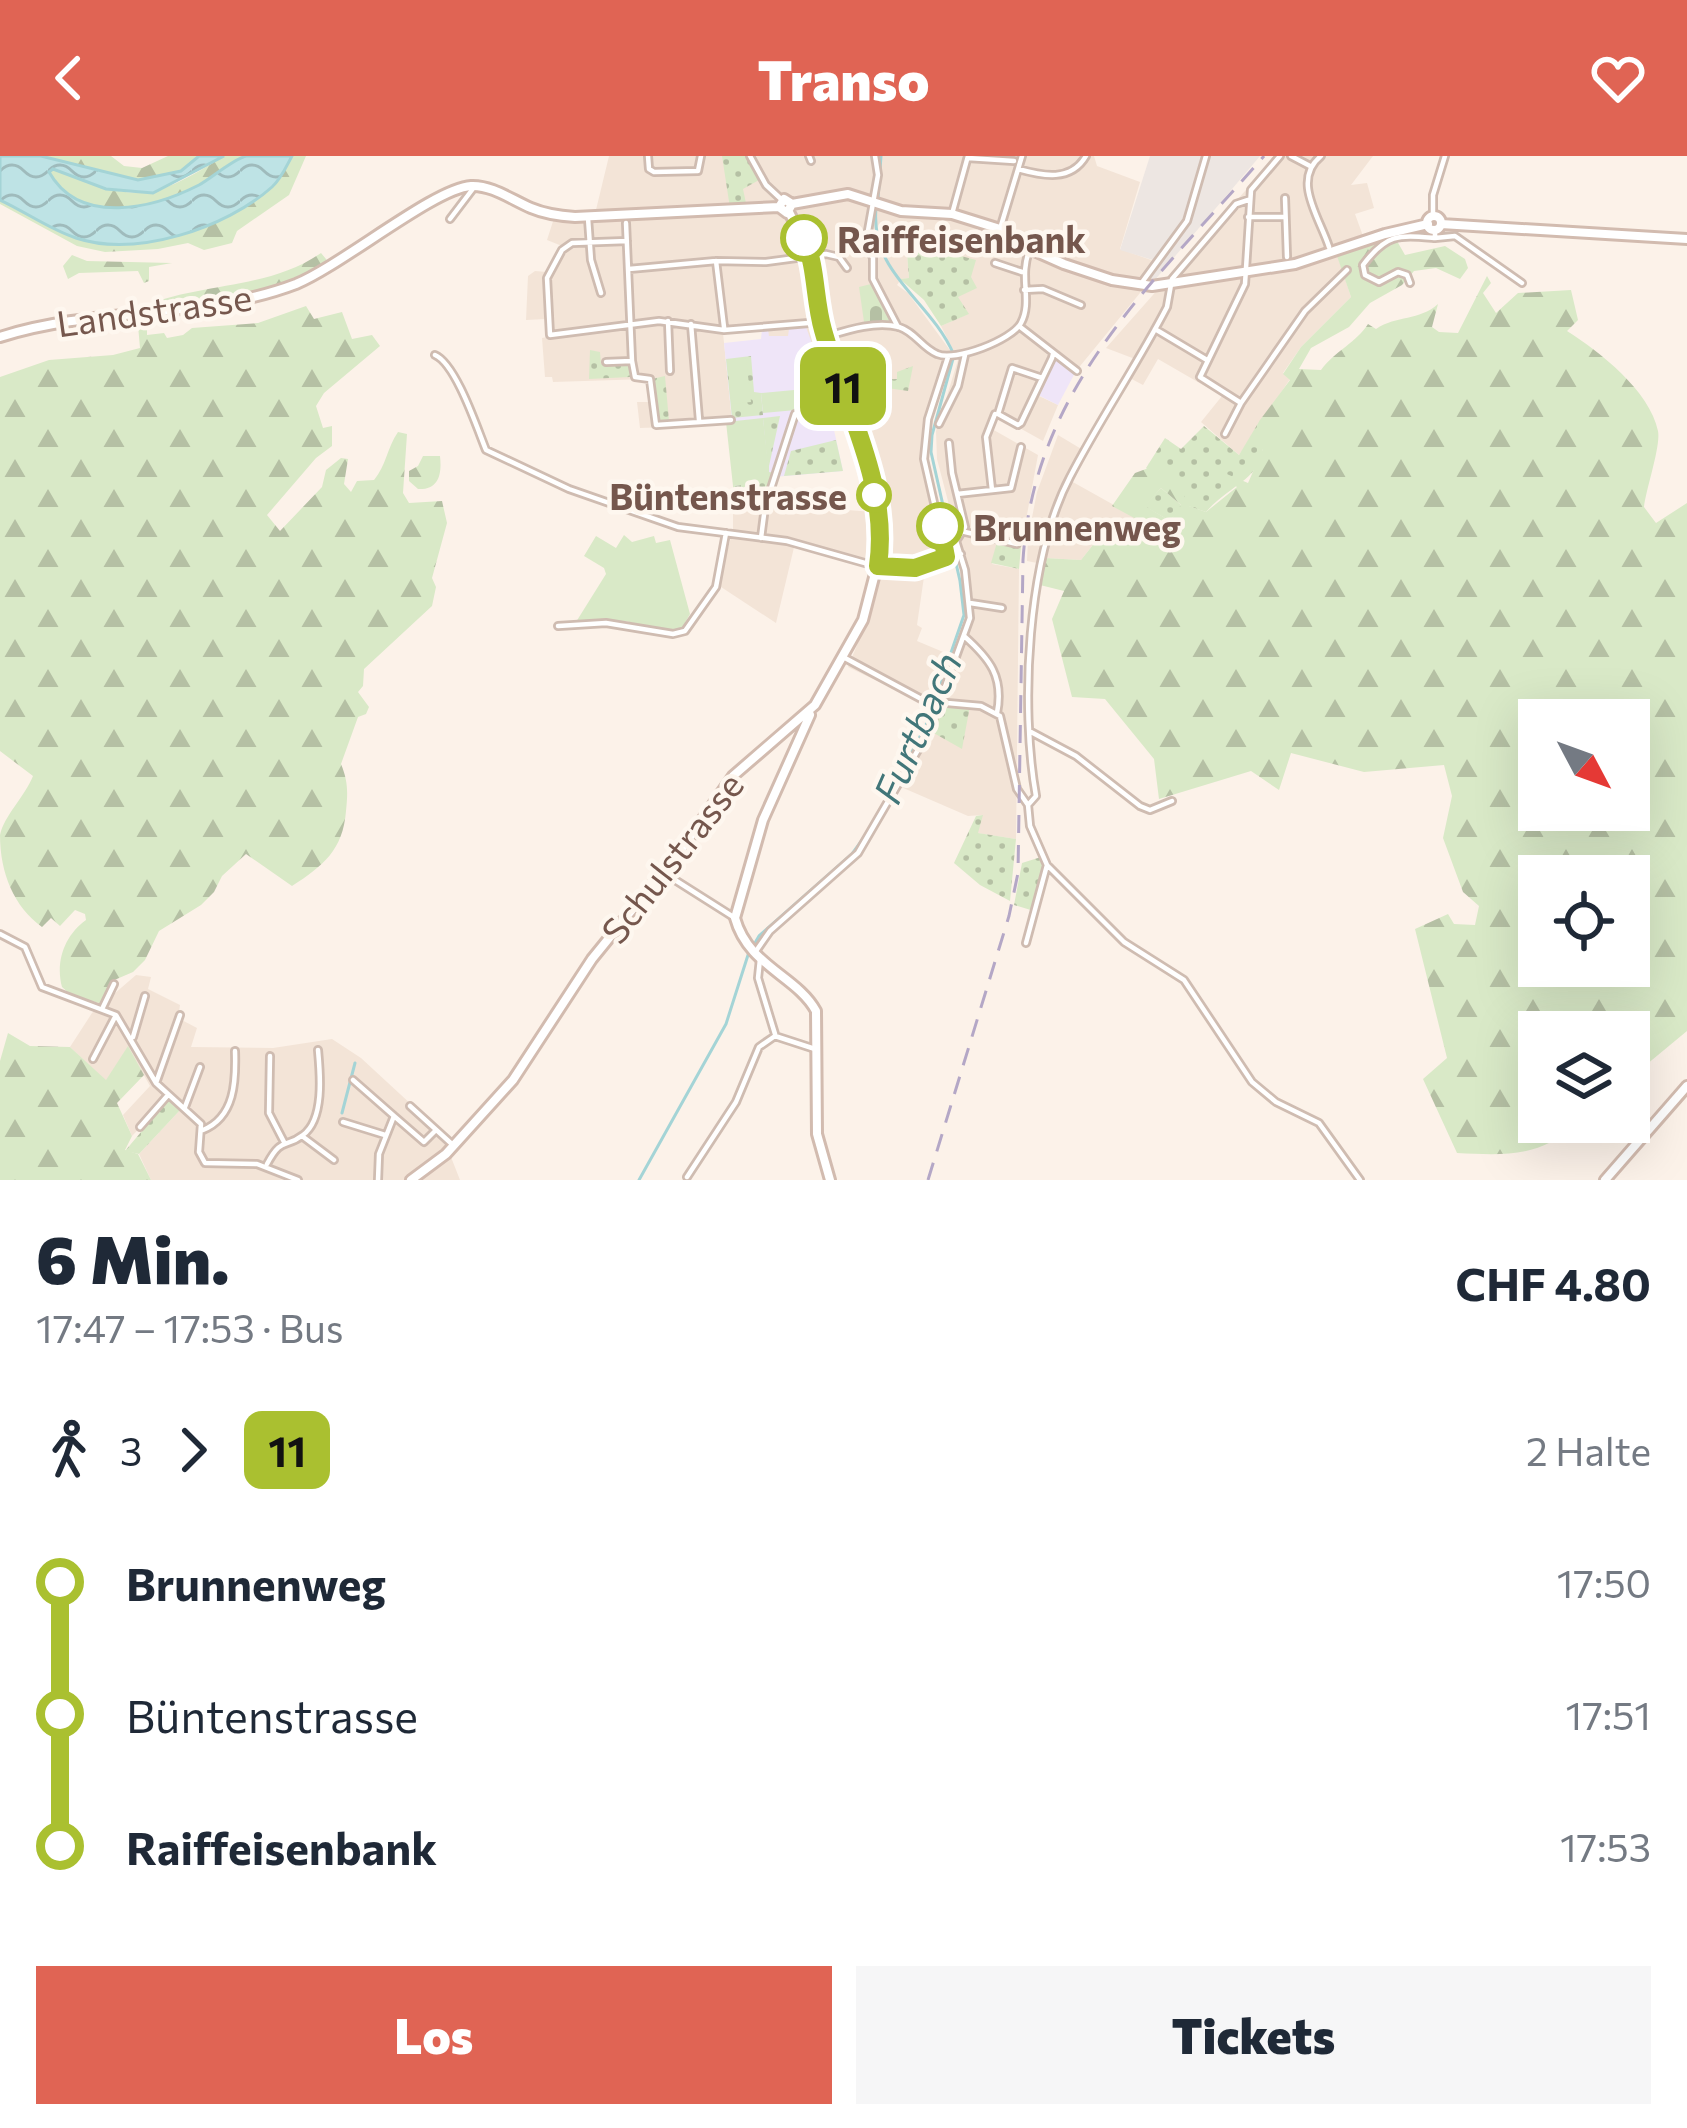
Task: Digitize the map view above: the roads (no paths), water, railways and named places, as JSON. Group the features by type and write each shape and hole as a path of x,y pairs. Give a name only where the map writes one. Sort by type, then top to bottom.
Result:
{"main road":[{"path":"475,186 545,213 588,218 785,206 848,194 901,211 952,214 1000,229 1030,249 1096,275 1140,285 1295,264 1385,234 1434,226 1687,238"},
{"name":"Landstrasse","path":"0,337 56,320 267,294 321,272 441,197 475,186"},
{"name":"Schulstrasse","path":"411,1180 454,1146 538,1046 604,941 663,872 738,770 810,712 845,658 867,611 878,566 878,516 849,404 821,322 811,256 785,206"},
{"path":"810,712 763,820 735,918 755,952 812,1003 818,1019 818,1134 830,1180"},
{"path":"1605,1180 1687,1086"}],"street":[{"path":"649,156 649,169 654,172 698,171 701,156"},
{"path":"750,156 785,206"},
{"path":"875,156 878,175 865,238 872,255 873,279 898,327 931,351 955,356 1019,326 1024,311 1022,272 1030,249"},
{"path":"1000,229 1022,156"},
{"path":"1018,169 1049,177 1078,168 1087,156"},
{"path":"1140,285 1191,212 1206,156"},
{"path":"1028,805 1036,796 1030,766 1035,606 1048,533 1070,477 1155,329 1175,275 1236,204 1248,200 1280,156"},
{"path":"1291,156 1310,166"},
{"path":"1321,156 1310,166 1309,193 1328,247"},
{"path":"1434,226 1432,195 1445,156"},
{"path":"952,214 968,157 1014,161"},
{"path":"450,219 475,186"},
{"path":"1285,198 1287,257"},
{"path":"1241,403 1202,380 1248,272 1248,200"},
{"path":"588,218 601,293"},
{"path":"1248,218 1286,218"},
{"path":"626,223 632,362 635,377 650,379 654,422 731,420"},
{"path":"1410,283 1407,275 1397,272 1379,282 1364,274 1363,265 1391,239 1434,226 1522,283"},
{"path":"627,241 567,245 547,278 550,335 668,321 724,330 821,322"},
{"path":"629,269 811,256 839,257 848,268"},
{"path":"716,261 724,330"},
{"path":"995,263 1022,272"},
{"path":"1225,434 1304,311 1347,270"},
{"path":"1024,290 1043,289 1081,305"},
{"path":"668,321 670,371"},
{"path":"691,324 699,421"},
{"path":"1019,326 1077,371"},
{"path":"825,337 863,327 898,327"},
{"path":"1155,329 1207,360"},
{"path":"997,412 1021,423 1053,354"},
{"path":"435,355 450,367 483,446 569,489 691,530 824,549 878,566 915,568 954,555"},
{"path":"775,1036 755,952 868,839 929,731 964,635 970,603 923,459 955,356"},
{"path":"939,424 938,409 958,386 955,356"},
{"path":"606,362 632,362"},
{"path":"992,490 986,437 1012,368 1042,378"},
{"path":"761,538 765,507 795,414 849,404"},
{"path":"949,443 965,532"},
{"path":"957,494 1013,486 1021,447"},
{"path":"954,555 956,536 965,532 1017,544"},
{"path":"558,626 606,623 673,634 685,631 716,587 726,533"},
{"path":"970,603 1002,608"},
{"path":"964,635 994,668 1000,688 997,713 1004,724 1017,789 1028,805 1030,826 1048,865 1124,942 1184,980 1252,1082 1276,1102 1319,1123 1360,1180"},
{"path":"845,658 936,703 969,704 997,713"},
{"path":"1031,732 1076,756 1140,806 1150,810 1172,802"},
{"path":"1030,744 1040,738"},
{"path":"1026,943 1048,865"},
{"path":"663,872 735,918"},
{"path":"0,934 26,947 37,979 46,989 103,1006 116,1015 156,1083 203,1130 200,1152 207,1164 266,1166 280,1177 298,1180"},
{"path":"103,1006 114,984"},
{"path":"132,1038 145,996"},
{"path":"92,1060 116,1015"},
{"path":"156,1083 180,1016"},
{"path":"775,1036 815,1048"},
{"path":"687,1177 736,1102 759,1047 775,1036"},
{"path":"266,1166 284,1142 302,1136 317,1103 318,1050"},
{"path":"203,1130 215,1124 230,1102 236,1081 235,1051"},
{"path":"270,1057 269,1113 284,1142"},
{"path":"185,1107 200,1067"},
{"path":"353,1080 424,1142 435,1131"},
{"path":"140,1126 168,1095"},
{"path":"410,1106 454,1146"},
{"path":"378,1180 378,1161 394,1116"},
{"path":"343,1122 385,1136"},
{"path":"302,1136 334,1160"}],"water":[{"path":"0,156 41,156 138,180 181,171 199,156 224,156 153,193 106,189 53,169 49,172 79,200 119,208 181,193 246,156 292,156 272,187 230,215 179,235 125,244 76,238 0,200"}],"waterway":[{"name":"Furtbach","path":"878,199 881,156"},
{"name":"Furtbach","path":"876,208 882,251 954,355 931,452 964,615 926,725 888,798"},
{"name":"Furtbach","path":"639,1180 726,1024 748,955 759,936 852,854 868,832"},
{"path":"342,1113 355,1063"}],"railway":[{"path":"928,1180 1018,873 1023,560 1032,498 1050,441 1107,339 1264,156"}],"place":[{"name":"Raiffeisenbank","path":"804,238"},
{"name":"Büntenstrasse","path":"874,495"},
{"name":"Brunnenweg","path":"940,526"}]}
